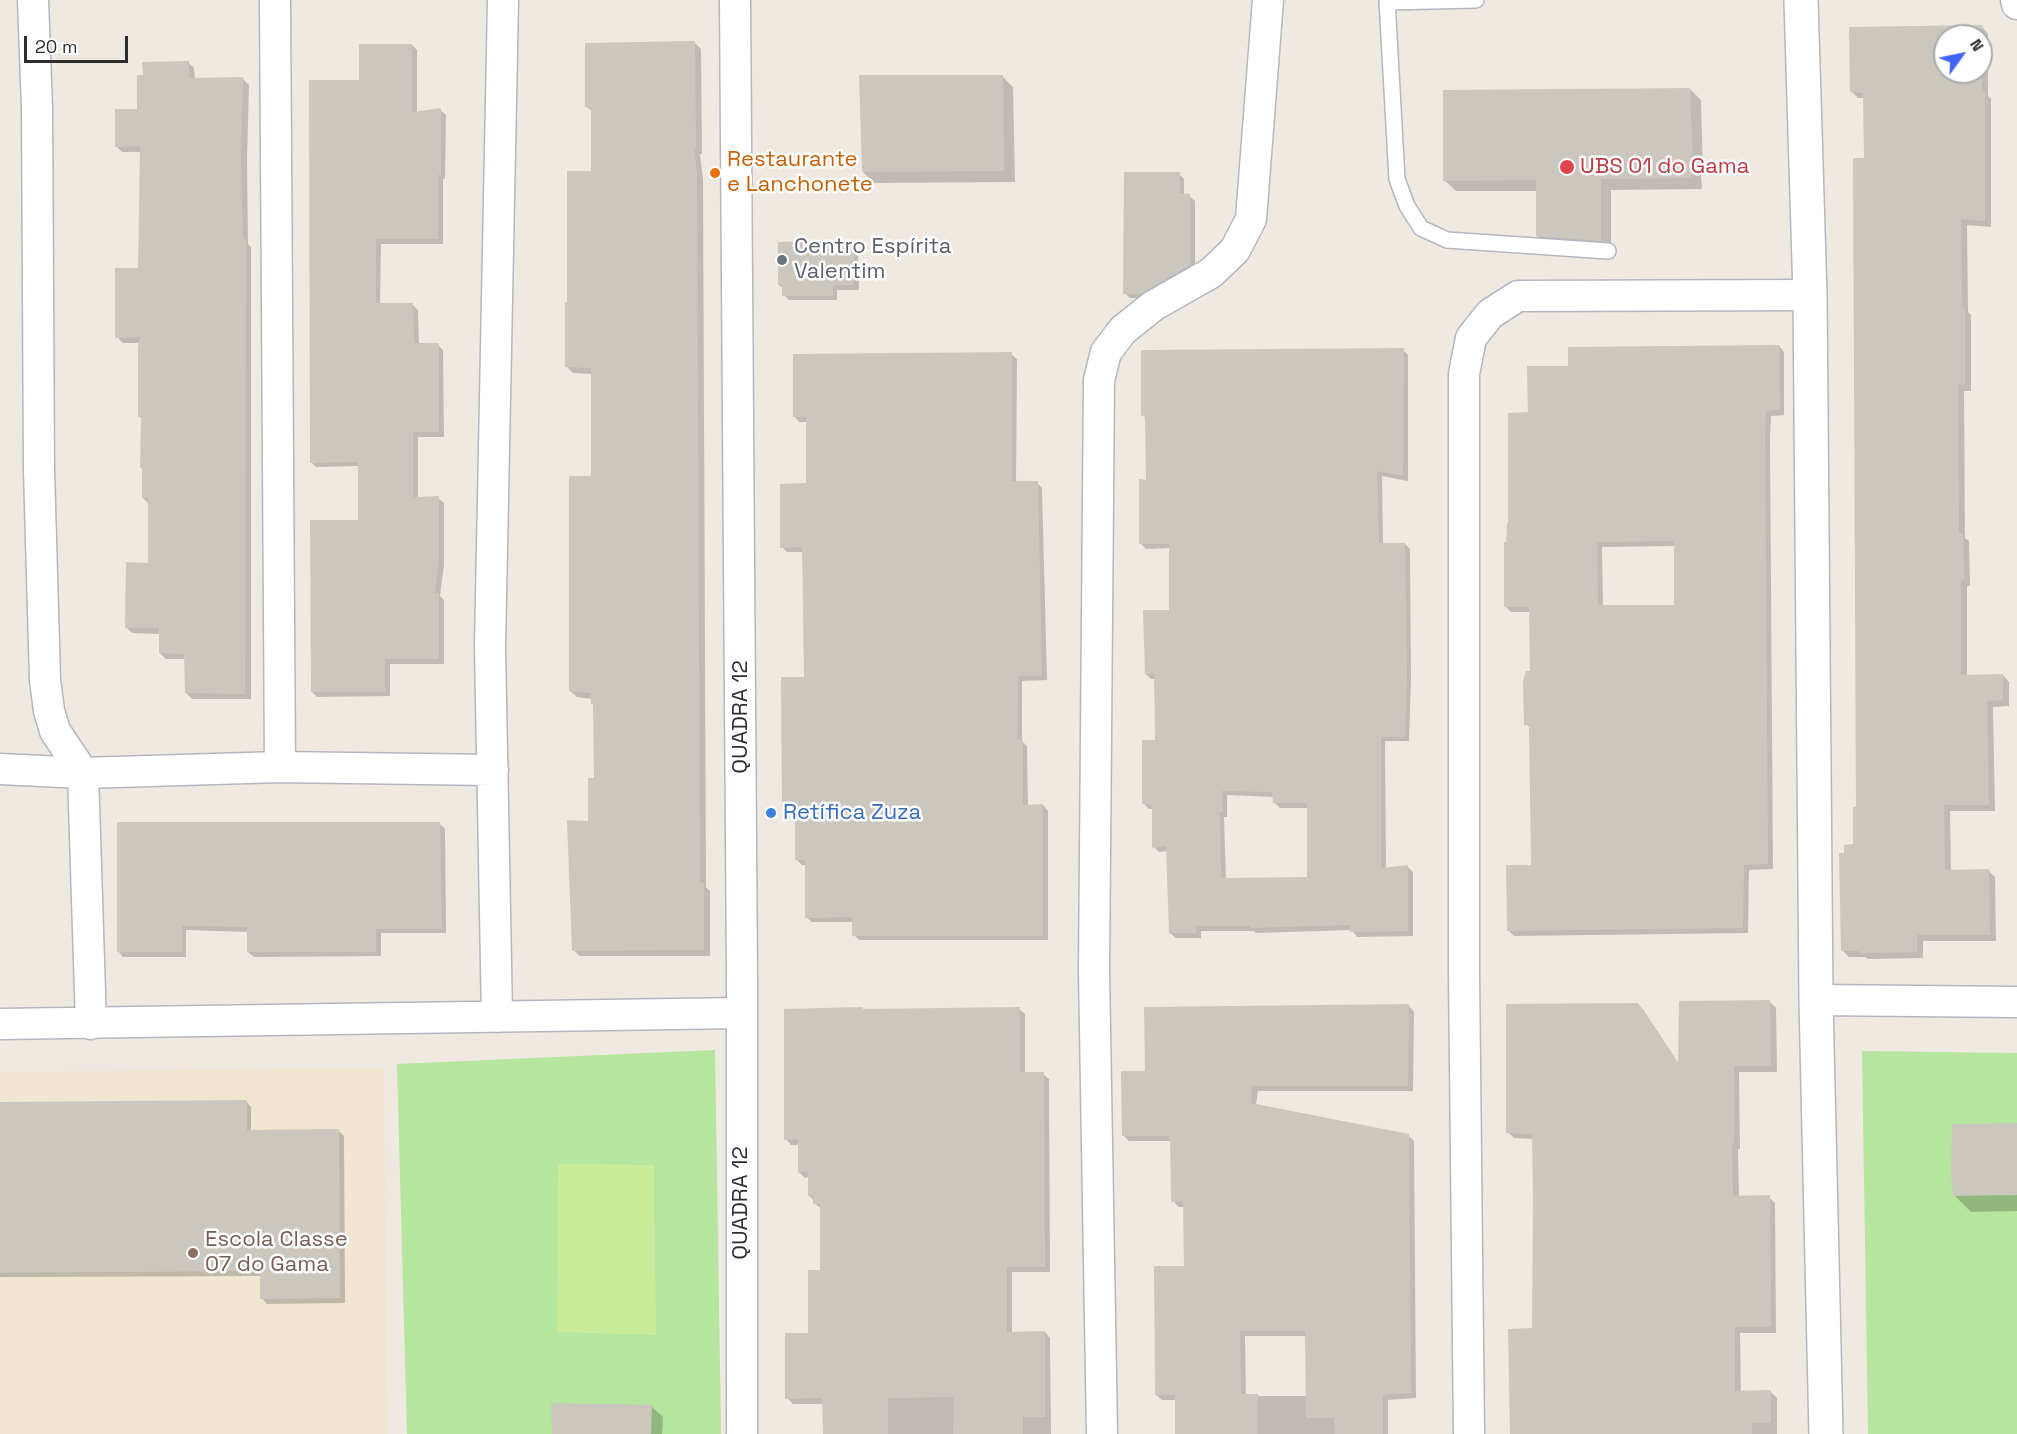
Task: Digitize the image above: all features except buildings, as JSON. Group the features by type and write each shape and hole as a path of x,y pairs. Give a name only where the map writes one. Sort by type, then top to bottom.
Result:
{"street":[{"path":"33,0 37,98 39,470 45,680 49,711 55,731 83,773 92,1024"},
{"path":"275,0 280,767"},
{"path":"497,1017 490,647 503,0"},
{"name":"QUADRA 12","path":"735,0 742,979 742,1434"},
{"path":"1102,1434 1094,971 1099,380 1106,352 1123,330 1153,306 1211,273 1235,250 1251,219 1268,0"},
{"path":"1801,0 1810,296 1816,1000 1826,1434"},
{"path":"1469,1434 1464,974 1464,374 1471,338 1490,314 1518,296 1810,296"},
{"path":"0,769 83,773 280,767 493,770"},
{"path":"1816,1000 2017,1002"},
{"path":"0,1024 741,1013"}],"lane":[{"path":"1476,0 1387,1 1397,179 1407,206 1421,228 1447,240 1608,251"}],"shaded area":[{"name":"Escola Classe 07 do Gama","path":"384,1068 387,1434 0,1434 0,1072"}],"green space":[{"path":"715,1050 721,1434 407,1434 397,1064"},
{"path":"1862,1051 2017,1053 2017,1434 1868,1434"},
{"path":"558,1164 654,1165 656,1335 557,1332"}],"place":[{"name":"UBS 01 do Gama","path":"1567,167"},
{"name":"Restaurante e Lanchonete","path":"715,173"},
{"name":"Centro Espírita Valentim","path":"782,260"},
{"name":"Retífica Zuza","path":"771,813"},
{"name":"Escola Classe 07 do Gama","path":"193,1253"}]}
